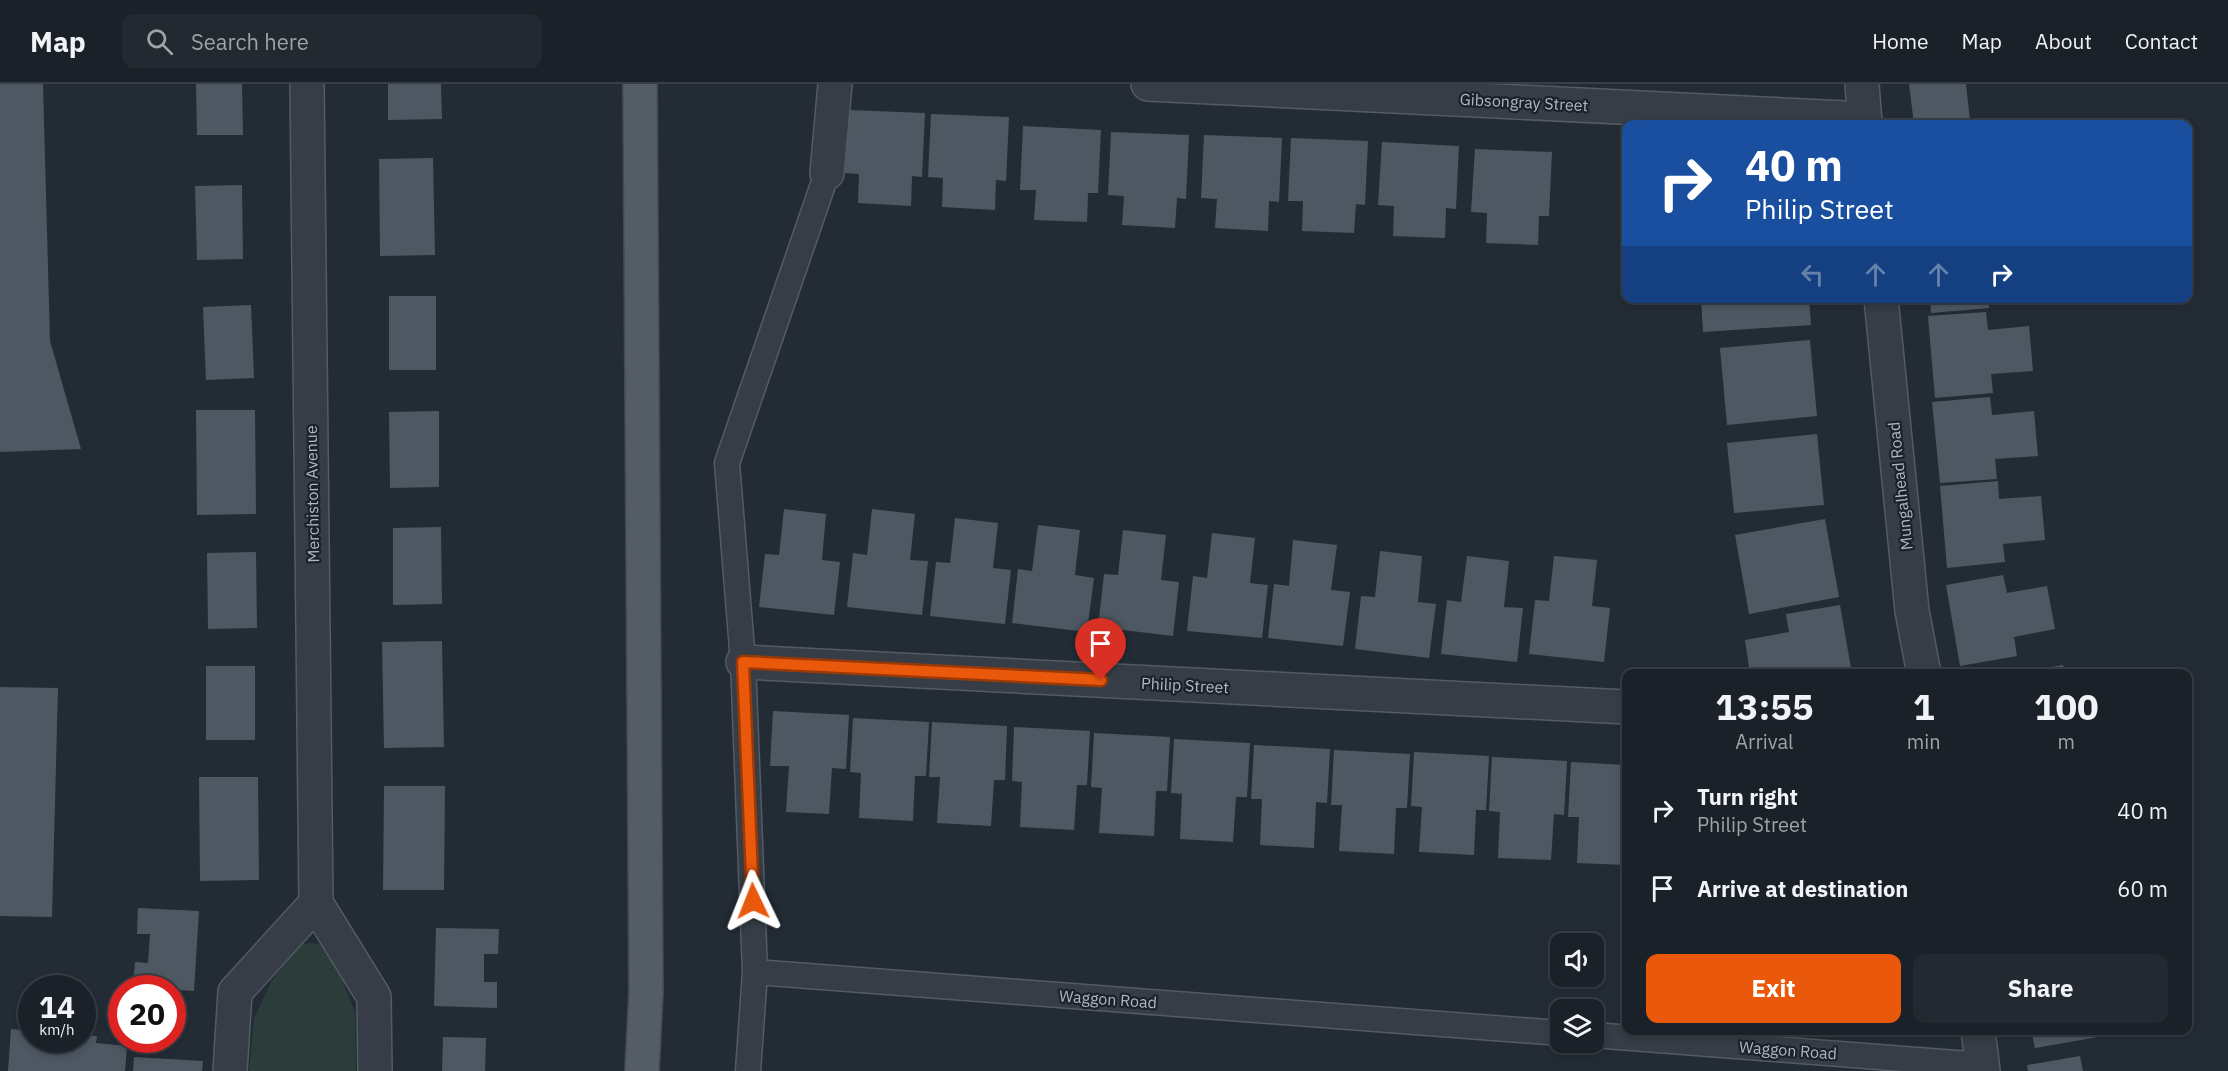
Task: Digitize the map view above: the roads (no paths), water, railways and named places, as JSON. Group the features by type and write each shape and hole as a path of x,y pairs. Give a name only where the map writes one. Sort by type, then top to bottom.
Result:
{"main road":[{"path":"640,84 646,980 642,1071"}],"street":[{"name":"Merchiston Avenue","path":"307,84 316,903"},
{"path":"827,173 835,84"},
{"name":"Gibsongray Street","path":"1148,84 1450,91 1838,120"},
{"path":"1862,84 1865,120"},
{"name":"Mungalhead Road","path":"1881,303 1912,611 1923,669"},
{"name":"Philip Street","path":"743,662 1622,707"},
{"path":"230,1071 235,992 316,903 374,997 375,1071"},
{"path":"1979,1035 1983,1068"}],"lane":[{"path":"748,1071 755,972 743,662 727,463 827,173"},
{"name":"Waggon Road","path":"755,972 1550,1032"},
{"name":"Waggon Road","path":"1604,1036 1983,1068"}]}
